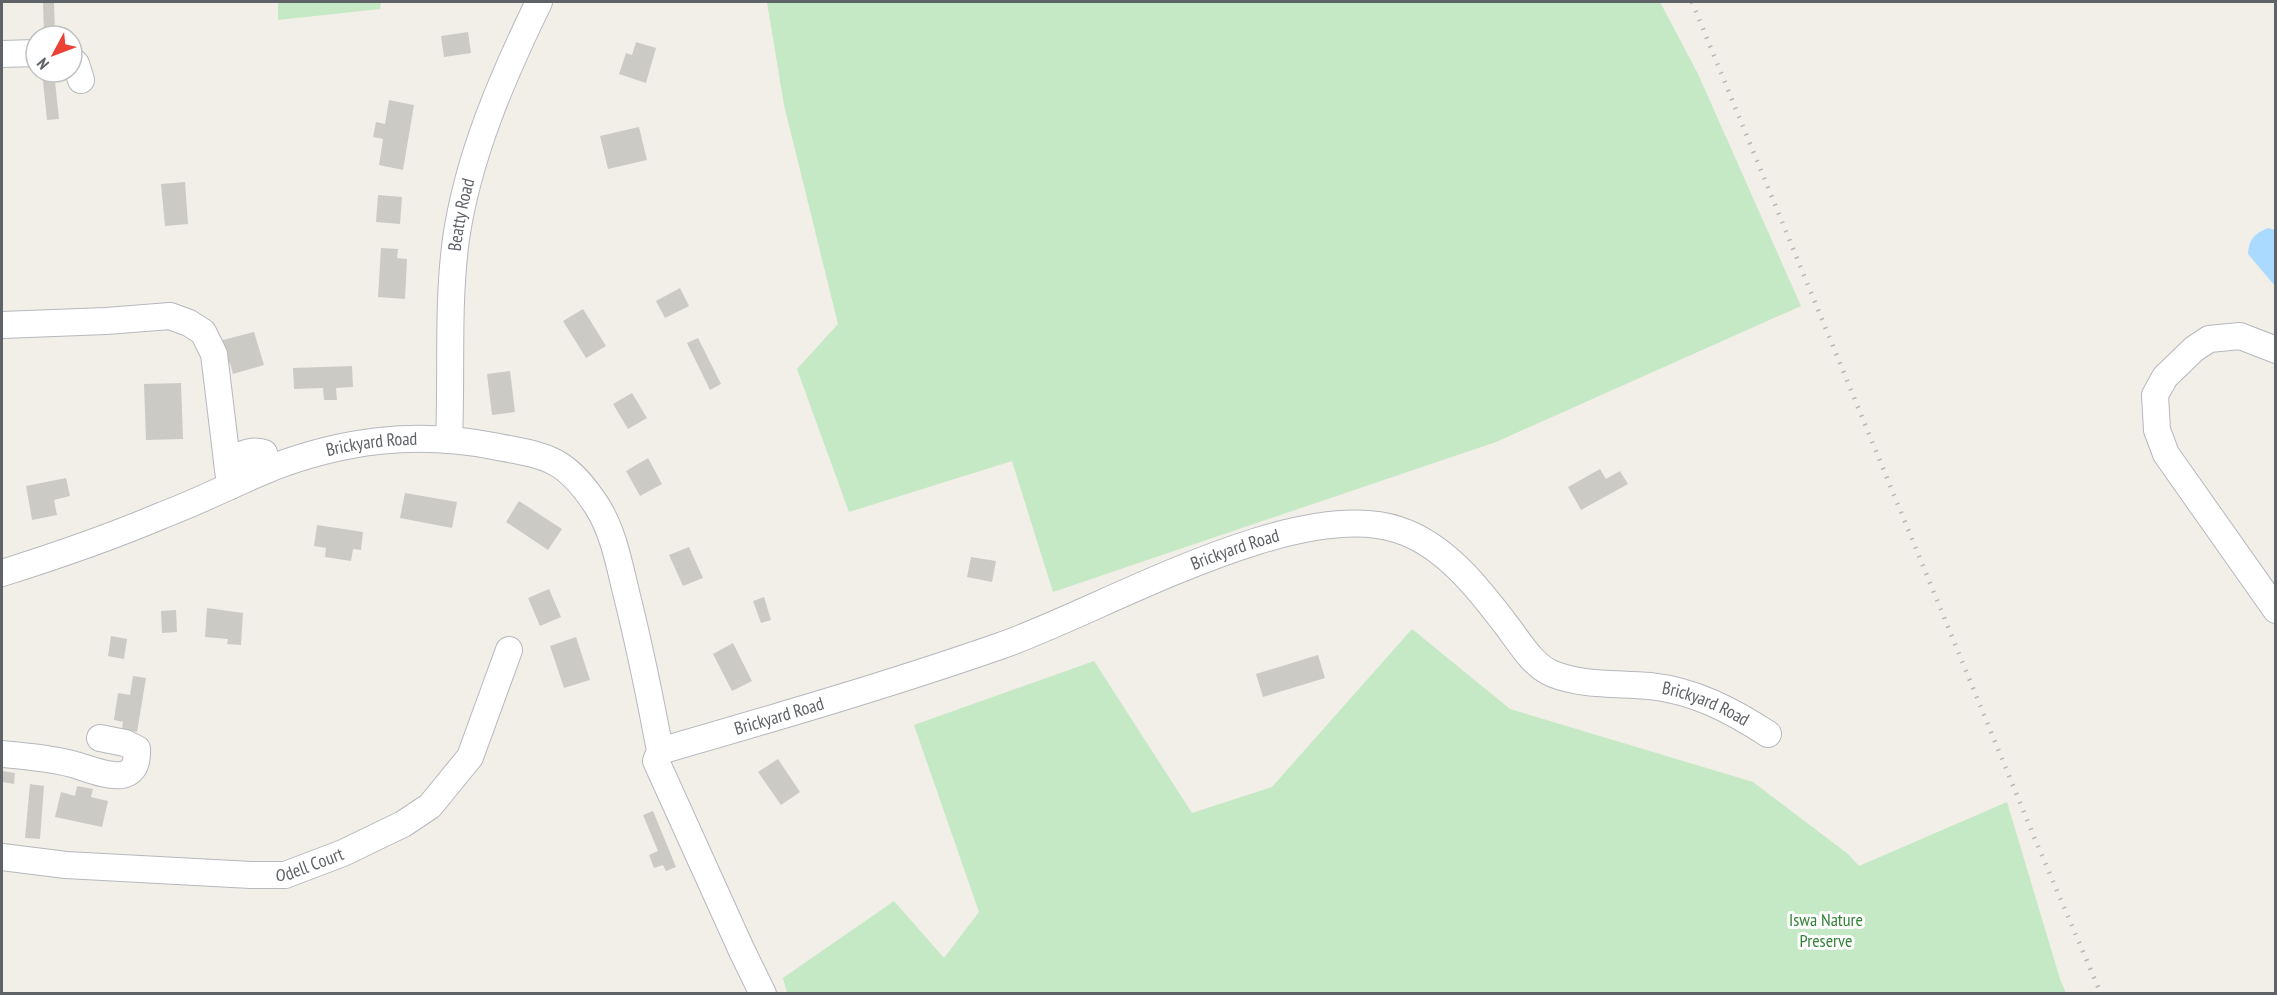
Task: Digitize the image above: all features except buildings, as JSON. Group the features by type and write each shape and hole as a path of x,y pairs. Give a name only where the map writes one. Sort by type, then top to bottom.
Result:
{"street":[{"name":"Beatty Road","path":"449,440 452,301 460,214 473,164 490,115 518,44 539,2"},
{"path":"2,54 24,53"},
{"path":"2,325 170,316 189,323 203,332 214,354 230,486"},
{"path":"2276,350 2240,336 2209,339 2194,349 2165,378 2155,396 2157,430 2166,454 2276,610"},
{"name":"Brickyard Road","path":"2,573 162,516 269,469 323,451 352,445 408,438 449,440 537,454 554,460 581,484 597,506 611,537 641,651 660,751 656,761 737,941 763,993"},
{"path":"227,461 259,451 264,453 269,469"},
{"name":"Brickyard Road","path":"660,751 763,722 1004,644 1244,545 1295,531 1359,523 1396,528 1424,541 1471,581 1534,661 1551,674 1581,681 1653,687 1686,693 1707,699 1735,712 1768,734"},
{"name":"Odell Court","path":"2,857 66,865 285,875 343,853 403,824 430,806 470,757 509,650"},
{"path":"2,754 73,764 102,775 119,776 132,770 137,761 137,749 125,743 100,738"}],"green space":[{"path":"278,2 381,2 380,9 278,20"},
{"path":"767,2 1660,2 1698,74 1801,306 1496,442 1053,592 1012,461 849,512 797,369 838,324 784,105"},
{"name":"Iswa Nature Preserve","path":"1412,629 1510,709 1753,782 1848,854 1859,866 2007,802 2066,993 787,993 783,978 894,901 944,958 979,912 914,725 1094,661 1192,813 1272,787"}],"water":[{"path":"2268,228 2275,230 2275,286 2248,254 2253,238"}],"railway":[{"path":"1692,2 2032,832 2101,994"}]}
